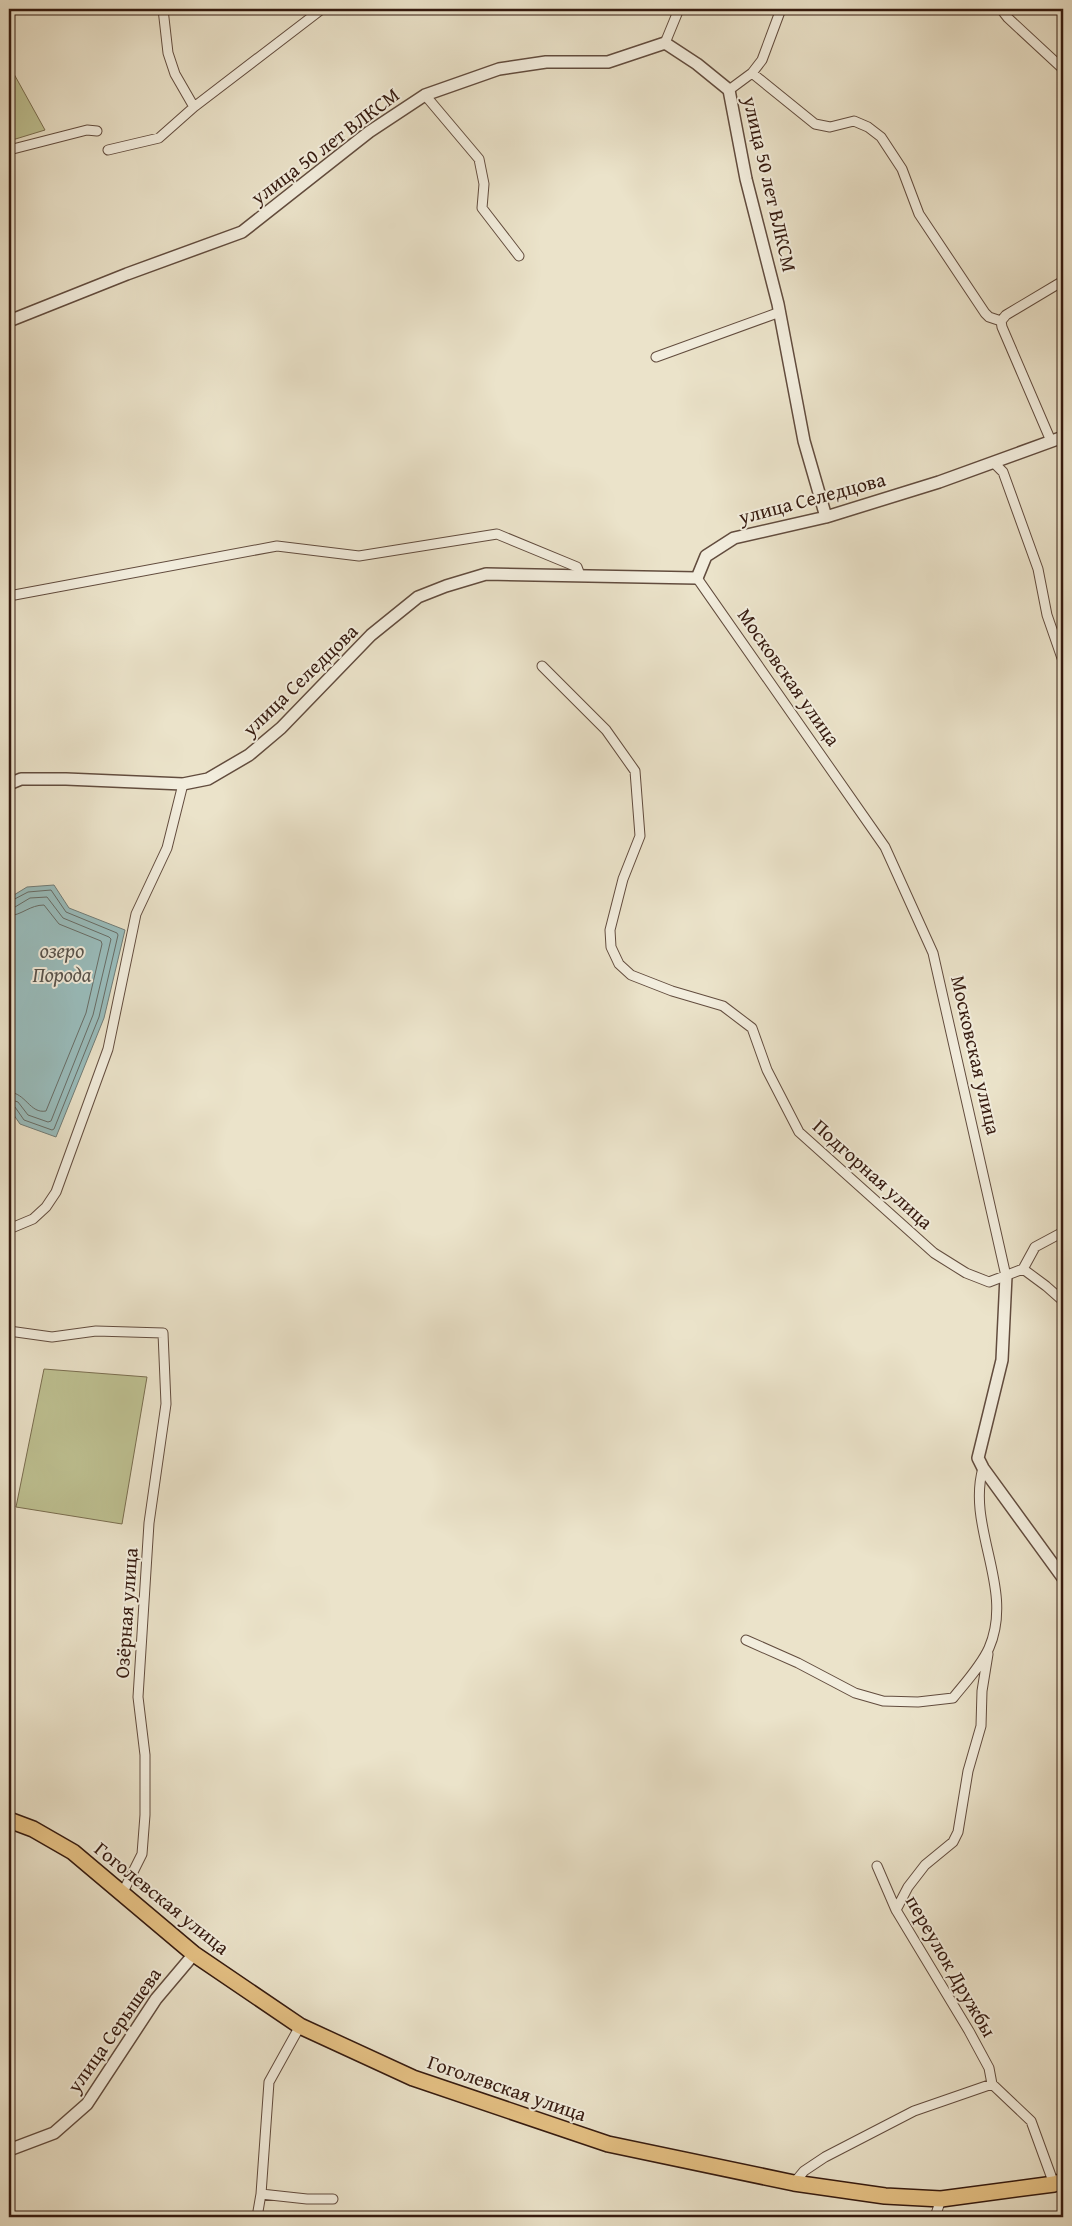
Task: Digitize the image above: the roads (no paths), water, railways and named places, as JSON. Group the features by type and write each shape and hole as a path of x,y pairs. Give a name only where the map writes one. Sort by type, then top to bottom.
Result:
{"main road":[{"name":"Гоголевская улица","path":"9,1820 32,1829 74,1852 194,1954 300,2026 413,2078 608,2144 794,2183 886,2196 941,2199 1059,2183"}],"street":[{"path":"163,9 168,53 175,74 194,107"},
{"path":"108,150 152,141 322,9"},
{"path":"665,43 679,9"},
{"path":"729,90 752,73 762,60 781,9"},
{"path":"1001,9 1008,18 1063,69"},
{"name":"улица 50 лет ВЛКСМ","path":"9,321 126,274 242,232 369,132 425,95 498,68 546,62 608,62 665,43 697,64 729,90 746,179 780,312 804,441 826,517"},
{"path":"752,73 815,124 830,127 854,121 868,127 880,137 902,169 914,204 924,222 984,313 1001,321 1051,442"},
{"path":"425,95 479,159 484,184 482,208 519,256"},
{"path":"9,150 87,130 97,131"},
{"path":"1001,321 1063,281"},
{"path":"656,357 780,312"},
{"name":"улица Селедцова","path":"9,784 21,779 183,784 208,779 249,756 281,728 371,636 418,597 486,574 697,578 706,556 734,538 826,517 994,463 1063,437"},
{"path":"994,463 1003,472 1038,569 1046,614 1063,661"},
{"path":"9,596 277,546 360,556 497,534 577,567 580,575"},
{"name":"Московская улица","path":"697,578 886,847 933,953 1006,1276 1002,1360 978,1458 982,1468"},
{"name":"Подгорная улица","path":"542,666 606,730 635,771 640,836 623,879 610,930 611,947 619,964 631,975 672,991 723,1006 752,1028 767,1070 799,1132 934,1253 966,1273 989,1282 1023,1269"},
{"path":"9,1229 33,1219 46,1207 56,1192 108,1049 136,914 167,848 183,784"},
{"path":"1063,1232 1035,1246 1023,1269 1063,1301"},
{"name":"Озёрная улица","path":"9,1331 52,1337 96,1331 163,1332 166,1404 149,1523 138,1697 145,1755 143,1844 142,1854 123,1892"},
{"path":"982,1468 1063,1578"},
{"path":"896,1910 908,1887 925,1865 953,1842 958,1832 968,1771 981,1726 982,1692 995,1625 996,1596 995,1580 980,1520 978,1494 982,1468"},
{"path":"746,1640 798,1663 855,1693 883,1701 918,1702 952,1698 973,1673 989,1649"},
{"name":"переулок Дружбы","path":"878,1866 896,1910 969,2031 989,2068 992,2084 1031,2121 1059,2183"},
{"name":"улица Серышева","path":"9,2150 54,2133 87,2104 156,1999 194,1954"},
{"path":"257,2217 261,2194 269,2082 300,2026"},
{"path":"794,2183 804,2171 825,2156 914,2110 992,2084"},
{"path":"261,2194 307,2199 333,2199"},
{"path":"935,2217 941,2199"}],"water":[{"name":"озеро Порода","path":"54,885 69,908 125,930 104,1018 56,1137 20,1124 9,1108 9,898 27,887"}]}
